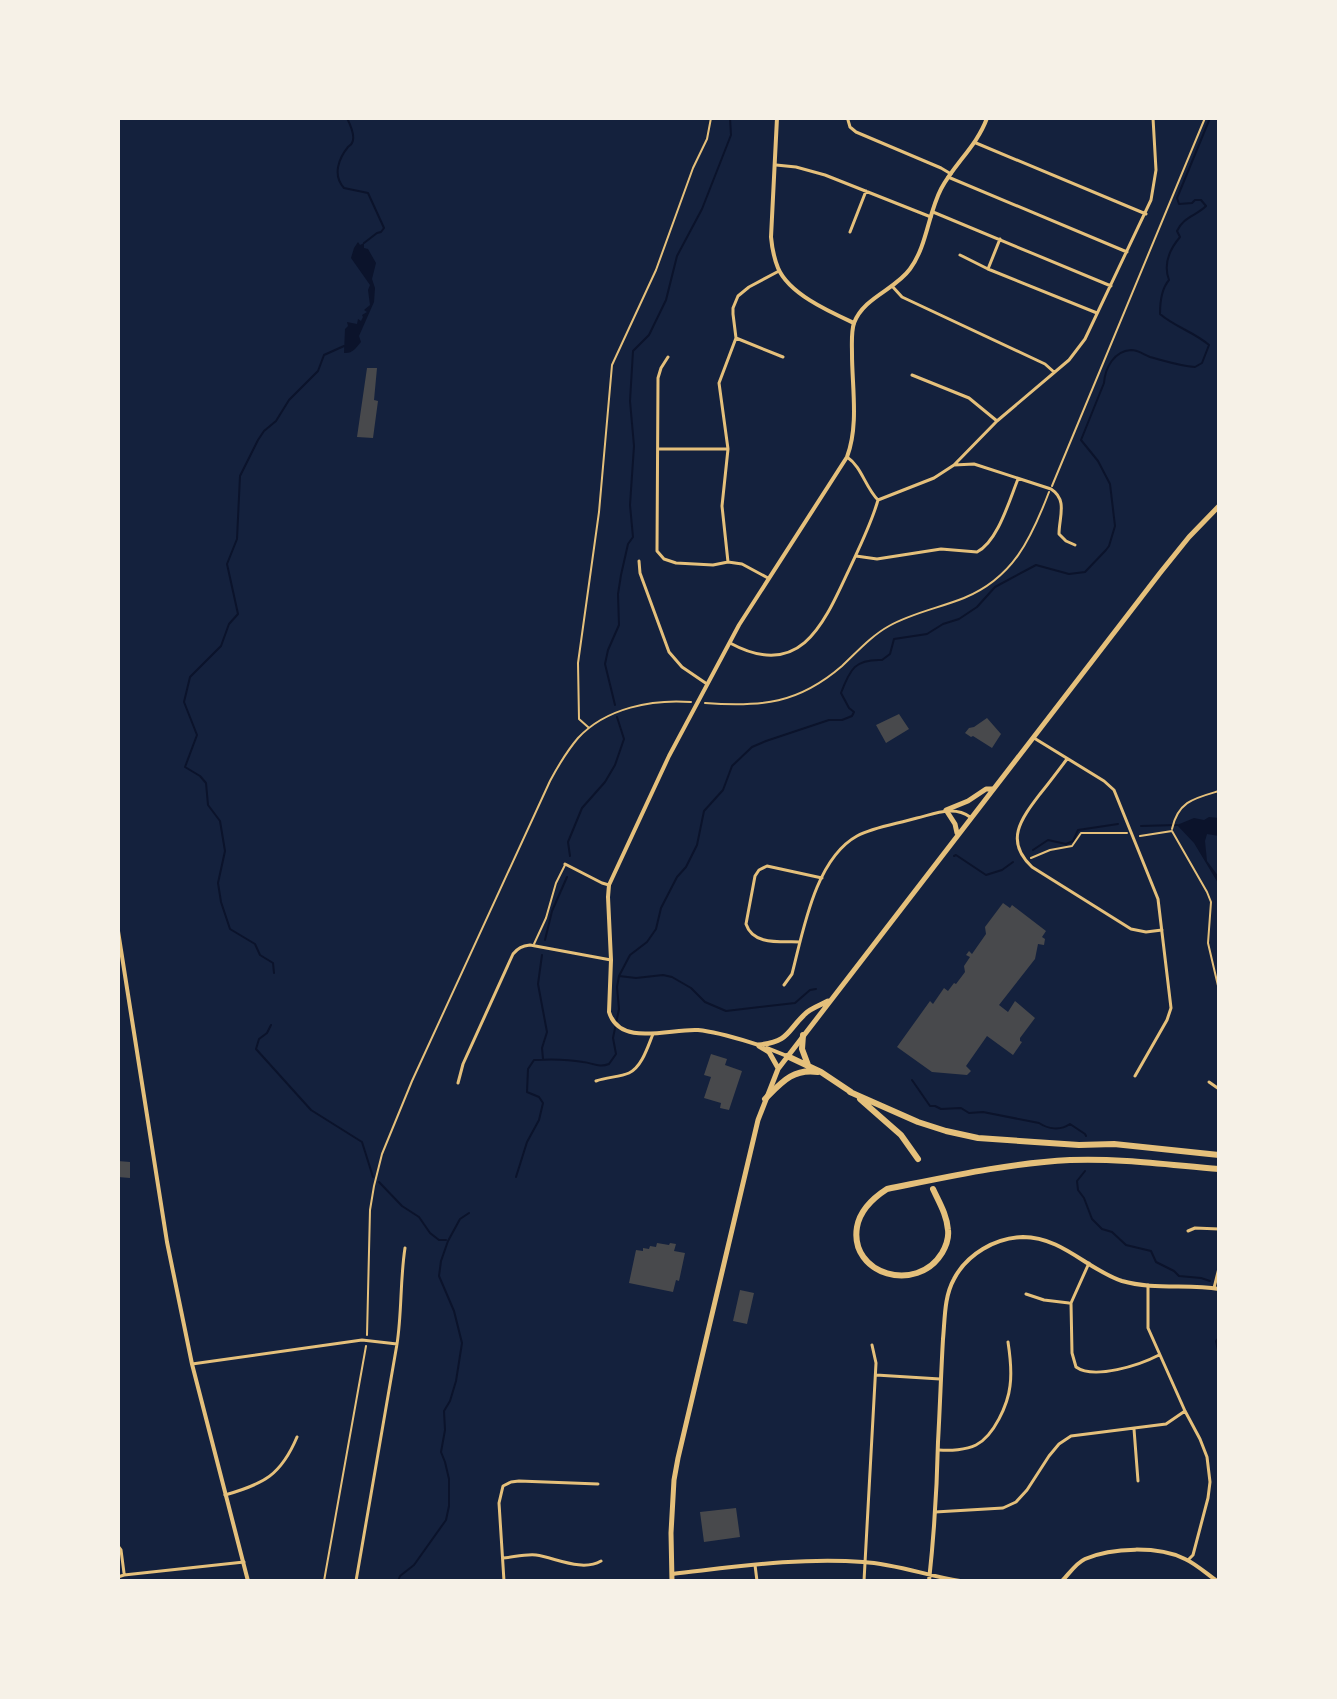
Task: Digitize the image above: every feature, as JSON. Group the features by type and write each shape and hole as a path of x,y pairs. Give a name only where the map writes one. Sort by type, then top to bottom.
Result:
{"highway":[{"path":"803,1035 802,1049 808,1065"},
{"path":"787,1056 821,1072 850,1092 901,1135 918,1159"},
{"path":"765,1099 790,1075 809,1070 821,1072"},
{"path":"850,1092 918,1122 959,1134 1219,1155"},
{"path":"933,1189 948,1227 944,1250 936,1262 918,1274 898,1276 872,1265 861,1252 856,1237 859,1219 876,1196 887,1189 1014,1166 1094,1160 1219,1169"}],"main road":[{"path":"777,118 771,237 779,271 800,294 854,323"},
{"path":"787,1056 718,1033 695,1030 631,1033 611,1020 609,885 658,778 707,684 768,578 847,457 853,425 854,323 867,304 904,276 913,265 938,195 975,143 986,118"},
{"path":"960,1581 929,1578 901,1567 864,1562 800,1561 672,1578 672,1509 678,1458 745,1173 765,1099 787,1056 1179,549 1219,506"},
{"path":"958,834 946,810 986,789 992,789"},
{"path":"118,931 167,1242 192,1364 248,1581"},
{"path":"759,1045 787,1036 807,1012 829,1001"},
{"path":"759,1045 774,1057 778,1069"},
{"path":"929,1578 945,1312 954,1279 976,1253 990,1245 1025,1237 1064,1248 1120,1280 1148,1285 1216,1288"},
{"path":"1062,1581 1083,1560 1110,1553 1149,1550 1188,1560 1217,1581"}],"street":[{"path":"878,500 934,478 954,465 997,421 1078,350 1146,214 1156,177 1153,118"},
{"path":"848,120 856,132 941,168 949,176 1127,252"},
{"path":"975,143 1146,214"},
{"path":"774,165 804,168 825,175 1000,239 1111,286"},
{"path":"850,232 866,191"},
{"path":"988,269 1000,239"},
{"path":"960,255 1097,313"},
{"path":"728,562 722,506 728,449 719,383 736,338 733,308 738,296 779,271"},
{"path":"892,286 902,297 1045,364 1054,372"},
{"path":"736,338 783,357"},
{"path":"668,357 658,378 658,553 676,563 742,564 768,578"},
{"path":"912,375 969,398 997,421"},
{"path":"658,449 728,449"},
{"path":"847,457 855,462 878,500"},
{"path":"954,465 974,464 1051,489 1060,497 1062,504 1059,534 1075,545"},
{"path":"856,556 877,559 941,549 982,550 997,529 1018,478"},
{"path":"730,643 750,654 775,655 799,647 817,632 856,556 878,500"},
{"path":"639,561 640,573 669,652 682,667 707,684"},
{"path":"1033,737 1104,781 1116,794 1156,894 1171,1008 1135,1076"},
{"path":"1067,759 1021,820 1017,836 1022,856 1032,867 1127,927 1146,932 1162,930"},
{"path":"784,985 792,974 822,878 847,843 857,836 946,810 965,813 970,817"},
{"path":"565,864 609,885"},
{"path":"800,942 759,939 748,931 746,924 755,876 767,866 822,878"},
{"path":"458,1083 463,1064 513,954 523,946 533,946 611,960"},
{"path":"596,1081 630,1073 638,1066 653,1034"},
{"path":"1209,1082 1219,1089"},
{"path":"1188,1231 1195,1228 1219,1229"},
{"path":"356,1581 400,1325 400,1275 405,1248"},
{"path":"1089,1263 1071,1303 1072,1353 1079,1370 1090,1372 1124,1368 1139,1365 1159,1355"},
{"path":"1216,1288 1219,1268"},
{"path":"1148,1285 1148,1328 1207,1457 1208,1498 1193,1555 1188,1560"},
{"path":"1026,1294 1071,1303"},
{"path":"192,1364 366,1340 397,1344"},
{"path":"938,1450 977,1445 996,1425 1010,1385 1008,1342"},
{"path":"864,1581 876,1375 872,1345"},
{"path":"876,1375 940,1379"},
{"path":"935,1512 1003,1508 1016,1502 1059,1444 1071,1436 1166,1424 1185,1411"},
{"path":"1134,1428 1138,1481"},
{"path":"225,1495 245,1490 273,1476 289,1456 297,1437"},
{"path":"504,1581 499,1503 503,1486 519,1481 598,1484"},
{"path":"118,1546 124,1575"},
{"path":"502,1558 536,1555 593,1566 601,1561"},
{"path":"118,1577 244,1562"},
{"path":"755,1565 757,1581"}],"lane":[{"path":"533,946 565,864"}],"path":[{"path":"589,728 579,719 578,663 599,512 612,365 656,270 693,168 707,139 711,118"},
{"path":"324,1581 366,1340 370,1210 382,1154 412,1081 545,790 568,751 589,728 640,704 669,700 746,704 796,696 819,684 888,626 965,598 1001,576 1016,559 1051,489 1205,118"},
{"path":"1172,831 1182,807 1190,800 1219,791"}],"water":[{"path":"358,242 360,245 364,243 364,248 368,249 376,263 372,279 374,302 359,336 361,342 352,352 344,353 347,322 357,324 370,305 370,285 351,258"},
{"path":"1194,818 1204,820 1219,818 1219,836 1207,834 1205,841 1207,861 1219,877 1218,883 1194,843 1177,825"}],"building":[{"path":"367,368 377,368 374,400 378,401 373,438 357,437"},
{"path":"899,714 909,729 886,743 876,725"},
{"path":"987,718 1001,734 992,748 965,733"},
{"path":"1003,903 1010,908 1012,905 1046,931 1042,937 1045,939 1044,945 1038,944 1035,959 999,1005 1008,1012 1015,1001 1035,1018 1020,1038 1022,1042 1013,1055 987,1036 966,1066 971,1071 967,1075 932,1072 897,1047 930,1001 933,1004 944,988 948,991 965,972 964,966 970,957 966,955 969,951 972,954 986,934 985,927"},
{"path":"711,1054 727,1059 725,1065 742,1071 729,1110 720,1108 721,1103 704,1098 711,1077 704,1075"},
{"path":"118,1161 130,1162 130,1178 118,1177"},
{"path":"657,1243 676,1244 674,1251 685,1253 679,1281 676,1280 673,1292 629,1283 636,1250 656,1247"},
{"path":"740,1290 754,1293 747,1324 733,1321"},
{"path":"736,1508 740,1537 704,1542 700,1512"}],"waterway":[{"path":"347,118 353,140 340,161 338,178 344,188 368,193 384,228 364,243"},
{"path":"615,705 605,664 619,625 621,575 628,544 633,537 630,505 634,446 630,401 633,351 649,335 666,300 677,256 702,209 731,135 730,118"},
{"path":"516,1177 543,1103 539,1097 527,1092 528,1069 534,1060 571,1060 605,1065 616,1054 613,1038 619,1009 619,976 630,955 647,942 656,929 661,908 697,845 704,811 723,790 732,766 752,747 766,741 829,720 852,716 854,712 841,693 847,678 855,667 865,661 882,660 890,654 894,639 927,634 959,619 977,607 995,587 1036,565 1069,574 1085,572 1109,546 1115,526 1110,484 1098,461 1081,440 1108,366 1120,353 1134,350 1150,357 1195,367 1202,363 1209,345 1166,319 1160,310 1163,291 1169,280 1168,257 1180,237 1177,231 1206,206 1201,200 1179,204 1177,198 1210,118"},
{"path":"274,973 273,963 260,955 255,944 230,929 221,902 218,883 225,851 220,821 208,805 206,783 185,767 197,735 184,702 190,677 221,646 229,624 238,614 227,564 237,539 240,476 264,431 318,371 324,355 344,346"},
{"path":"570,856 568,842 582,808 605,782 624,739 617,717"},
{"path":"1033,850 1048,840 1066,844 1073,841 1078,830 1118,824"},
{"path":"1141,826 1177,825"},
{"path":"954,856 986,875 1002,870 1013,862"},
{"path":"545,940 552,911 567,877"},
{"path":"542,955 538,984 547,1032 542,1048 543,1059"},
{"path":"619,976 672,977 691,988 705,1002 726,1011 795,1003 810,990 816,989"},
{"path":"271,1025 259,1039 256,1049 311,1110 362,1142 373,1177"},
{"path":"912,1080 930,1106 961,1108 969,1113 983,1112 1046,1127 1062,1128 1070,1124 1086,1136"},
{"path":"1085,1171 1077,1181 1078,1190 1092,1219 1102,1229 1112,1232 1126,1245 1151,1251 1156,1262 1179,1276 1210,1281"},
{"path":"379,1182 402,1206 419,1217 430,1233 439,1240 446,1240"},
{"path":"398,1581 414,1565 446,1520 449,1506 449,1479 441,1452 444,1411 456,1381 462,1343 454,1311 439,1276 448,1241 460,1219 469,1213"},
{"path":"1219,1337 1216,1341 1219,1355"}]}
